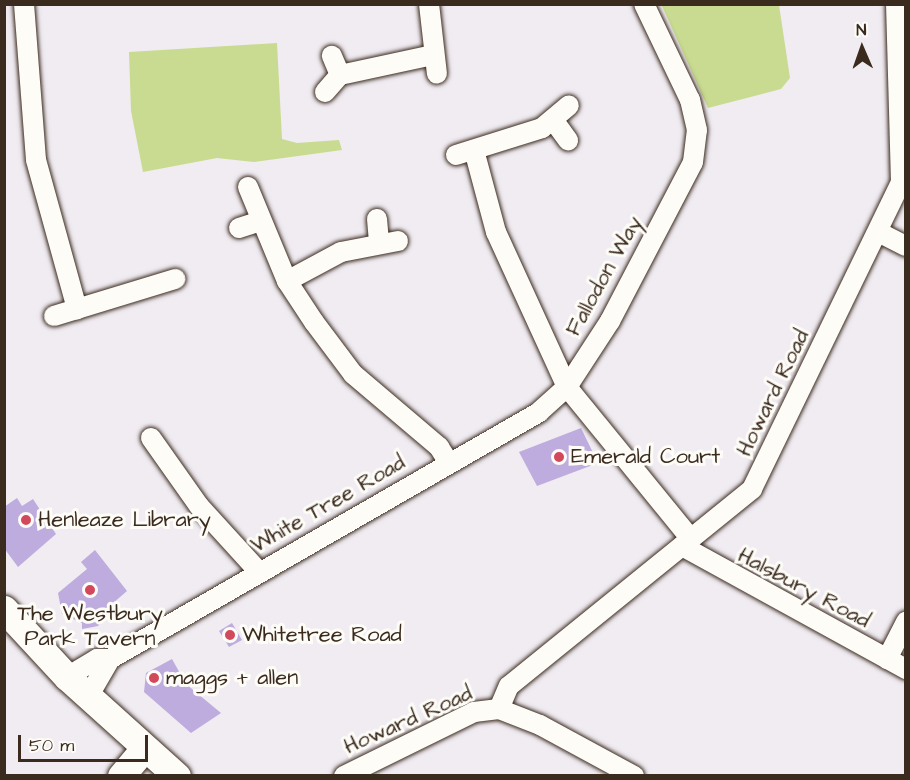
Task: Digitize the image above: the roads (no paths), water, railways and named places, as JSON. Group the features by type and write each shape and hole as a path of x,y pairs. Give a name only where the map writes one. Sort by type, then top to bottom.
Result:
{"street":[{"path":"24,4 36,160 77,309"},
{"path":"325,92 340,75 435,65 429,4"},
{"name":"Fallodon Way","path":"567,387 610,321 693,162 697,130 690,100 644,4"},
{"name":"Howard Road","path":"344,776 474,712 499,709 509,686 752,489 880,233 901,182 896,4"},
{"path":"332,56 340,75"},
{"path":"569,105 554,121 465,152 496,232 567,387 686,543"},
{"path":"554,121 568,140"},
{"path":"248,187 260,221 287,281 353,375 439,447 449,462"},
{"path":"287,281 341,252 389,241 377,219"},
{"path":"239,228 260,221"},
{"path":"880,233 906,246"},
{"path":"54,316 175,279"},
{"name":"White Tree Road","path":"88,697 110,659 539,412 567,387"},
{"path":"151,438 199,506 259,572"},
{"name":"Halsbury Road","path":"686,543 906,669"},
{"path":"4,609 67,677 144,749 177,776"},
{"path":"887,659 906,622"},
{"name":"White Tree Road","path":"67,677 97,659 110,659"},
{"path":"499,709 540,725 634,776"},
{"path":"121,776 144,749"}],"place":[{"name":"Emerald Court","path":"559,457"},
{"name":"Henleaze Library","path":"26,520"},
{"name":"The Westbury Park Tavern","path":"90,590"},
{"name":"Whitetree Road","path":"230,635"},
{"name":"maggs + allen","path":"154,678"}]}
